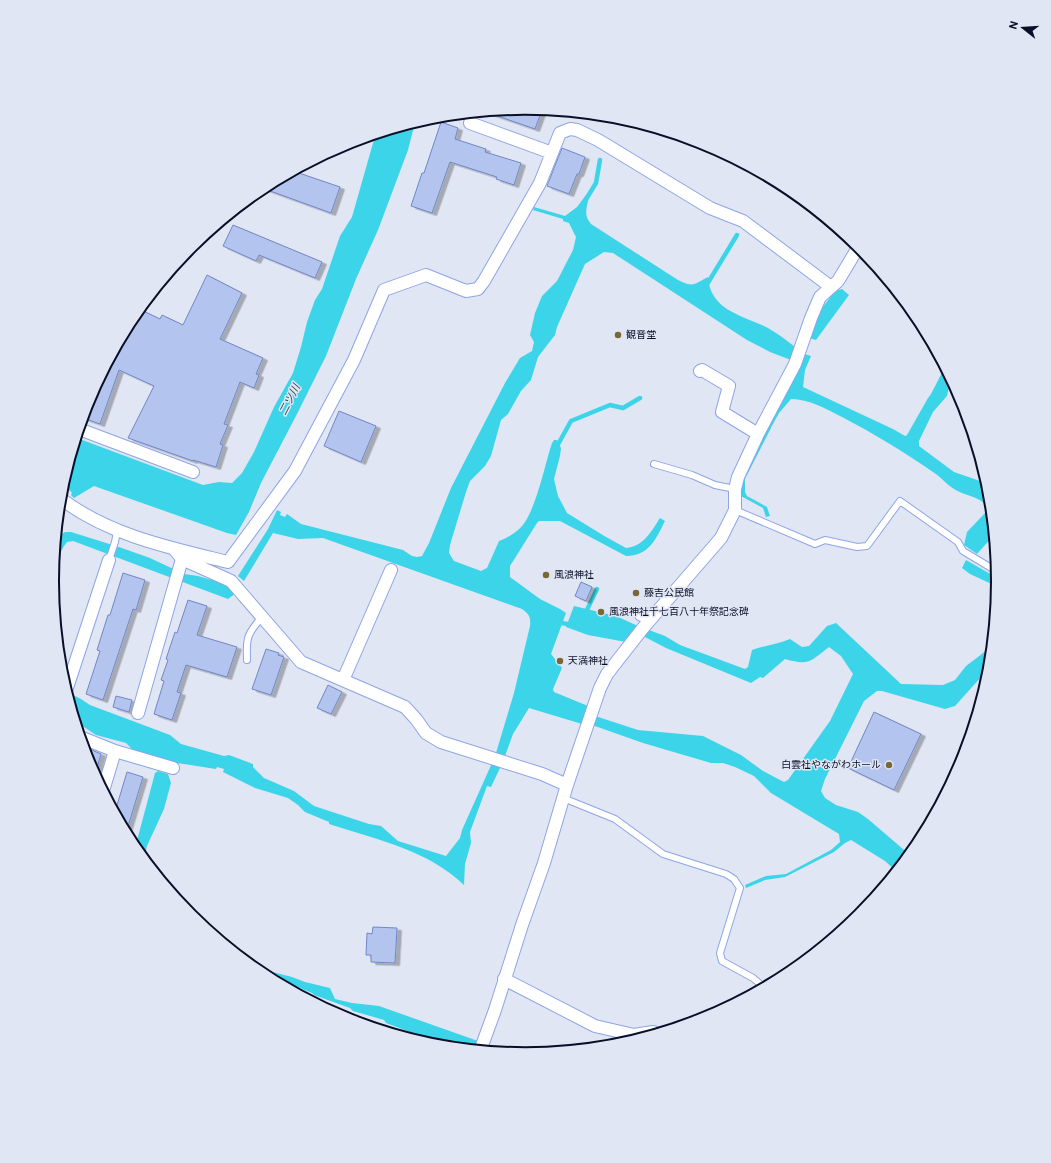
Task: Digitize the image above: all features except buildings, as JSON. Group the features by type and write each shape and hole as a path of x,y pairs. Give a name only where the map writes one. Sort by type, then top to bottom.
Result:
{"street":[{"path":"470,123 552,153"},
{"path":"66,503 76,511 116,536 228,562 295,471 354,360 384,290 426,275 466,291 478,289 540,183 560,133 570,129 577,130 598,140 710,208 743,221 831,288"},
{"path":"482,1046 495,1010 522,925 544,863 567,785 600,688 607,674 642,625 721,538 736,510 735,489 738,477 758,434 795,364 820,297 838,281 855,252"},
{"path":"700,371 702,370 729,386 722,412 758,434"},
{"path":"84,431 193,472"},
{"path":"173,549 181,563 235,586 301,662 406,707 426,733 441,742 542,774 567,785"},
{"path":"70,680 109,560"},
{"path":"138,713 181,563"},
{"path":"343,680 391,570"},
{"path":"87,740 158,765 172,768"},
{"path":"105,784 116,751"},
{"path":"504,979 595,1026 634,1035"}],"lane":[{"path":"654,464 692,475 715,485 735,489"},
{"path":"736,510 815,544 825,540 857,547 867,546 900,501 958,542 963,552 992,568"},
{"path":"109,560 116,536"},
{"path":"247,660 246,642 251,628 262,617"},
{"path":"563,798 615,819 663,854 726,874 734,879 740,888 720,953 722,961 753,978 761,985"}],"water":[{"name":"二ツ川","path":"413,129 408,150 378,230 356,279 326,356 261,483 249,512 236,535 94,486 74,498 71,495 72,493 68,489 82,440 203,485 219,482 232,483 242,473 254,452 274,407 293,373 307,322 315,300 322,289 340,236 352,217 374,141"},
{"path":"586,195 589,197 586,214 591,224 678,280 687,284 694,284 708,277 710,288 714,297 720,304 736,314 764,326 784,338 795,347 791,360 770,352 747,340 613,253 604,252 585,264 557,327 555,335 538,357 531,380 521,391 508,414 501,420 491,456 485,466 470,481 450,545 449,553 454,561 481,571 487,568 499,541 517,531 527,519 540,486 552,443 554,440 557,440 561,448 554,479 558,496 567,513 626,548 638,544 646,538 660,518 665,521 655,540 646,550 641,553 626,556 560,521 539,521 537,523 510,566 510,577 540,599 566,613 551,654 562,668 553,689 554,692 588,706 586,713 638,730 703,736 741,755 763,771 784,782 788,780 830,721 853,674 841,656 829,647 809,661 799,662 785,659 763,678 760,677 751,683 666,648 643,636 649,630 665,636 680,645 745,669 748,667 752,650 790,639 802,647 809,646 827,626 836,623 901,684 943,685 955,680 966,666 987,650 982,676 955,706 945,709 882,691 877,691 864,701 825,779 821,791 825,798 836,805 858,812 906,851 893,868 885,861 851,840 834,852 785,877 765,880 746,888 745,885 766,876 786,874 831,850 840,842 839,834 771,793 754,776 735,767 723,763 711,763 643,743 592,725 582,724 529,708 513,734 505,756 496,753 514,693 530,626 529,616 522,609 323,538 298,539 273,533 244,581 238,576 268,529 277,510 281,512 280,515 285,517 287,514 301,524 403,550 412,556 422,556 429,543 451,488 505,383 520,358 532,351 534,342 530,335 535,313 542,296 557,281 573,250 576,237 569,223 563,221 563,219 533,210 534,207 565,216 577,207"},
{"path":"842,289 849,295 816,340 809,338 819,312 835,291"},
{"path":"805,354 811,356 805,370 803,387 905,436 931,394 942,372 949,387 947,396 933,412 919,441 919,446 954,472 981,482 985,504 954,489 936,474 888,443 854,423 817,405 798,399 791,399 774,419 772,418"},
{"path":"768,426 771,428 745,479 745,492 747,496 767,507 770,516 766,517 763,508 741,496 741,484"},
{"path":"986,507 990,540 977,554 964,545 967,532 985,513"},
{"path":"65,532 71,532 119,547 150,558 184,574 198,576 222,583 236,593 228,599 73,541 67,542 60,554 62,534"},
{"path":"966,560 992,575 992,584 970,574 962,568"},
{"path":"574,606 616,616 638,626 626,642 588,635 566,627"},
{"path":"73,695 90,705 170,735 181,744 224,756 229,755 253,764 253,767 264,778 294,791 314,806 369,824 381,826 398,841 446,856 460,838 462,830 492,763 501,766 491,787 487,786 470,832 471,843 465,864 464,885 450,873 418,854 329,824 329,822 305,812 288,798 255,788 223,772 224,769 158,760 132,749 126,743 96,735 84,727"},
{"path":"158,771 168,774 171,783 164,809 146,852 137,840 155,773"},
{"path":"269,971 330,988 335,999 352,1003 379,1006 478,1041 476,1045 420,1036 386,1023 384,1020 353,1011 350,1008 286,982"}],"waterway":[{"path":"585,201 596,183 600,160"},
{"path":"706,286 737,235"},
{"path":"556,448 571,421 610,405 623,408 640,398"},
{"path":"766,432 776,414"},
{"path":"585,614 597,589"},
{"path":"556,622 573,625"}],"place":[{"name":"観音堂","path":"618,335"},
{"name":"風浪神社","path":"546,575"},
{"name":"藤吉公民館","path":"636,593"},
{"name":"風浪神社千七百八十年祭記念碑","path":"601,612"},
{"name":"天満神社","path":"560,661"},
{"name":"白雲社やながわホール","path":"889,765"}]}
